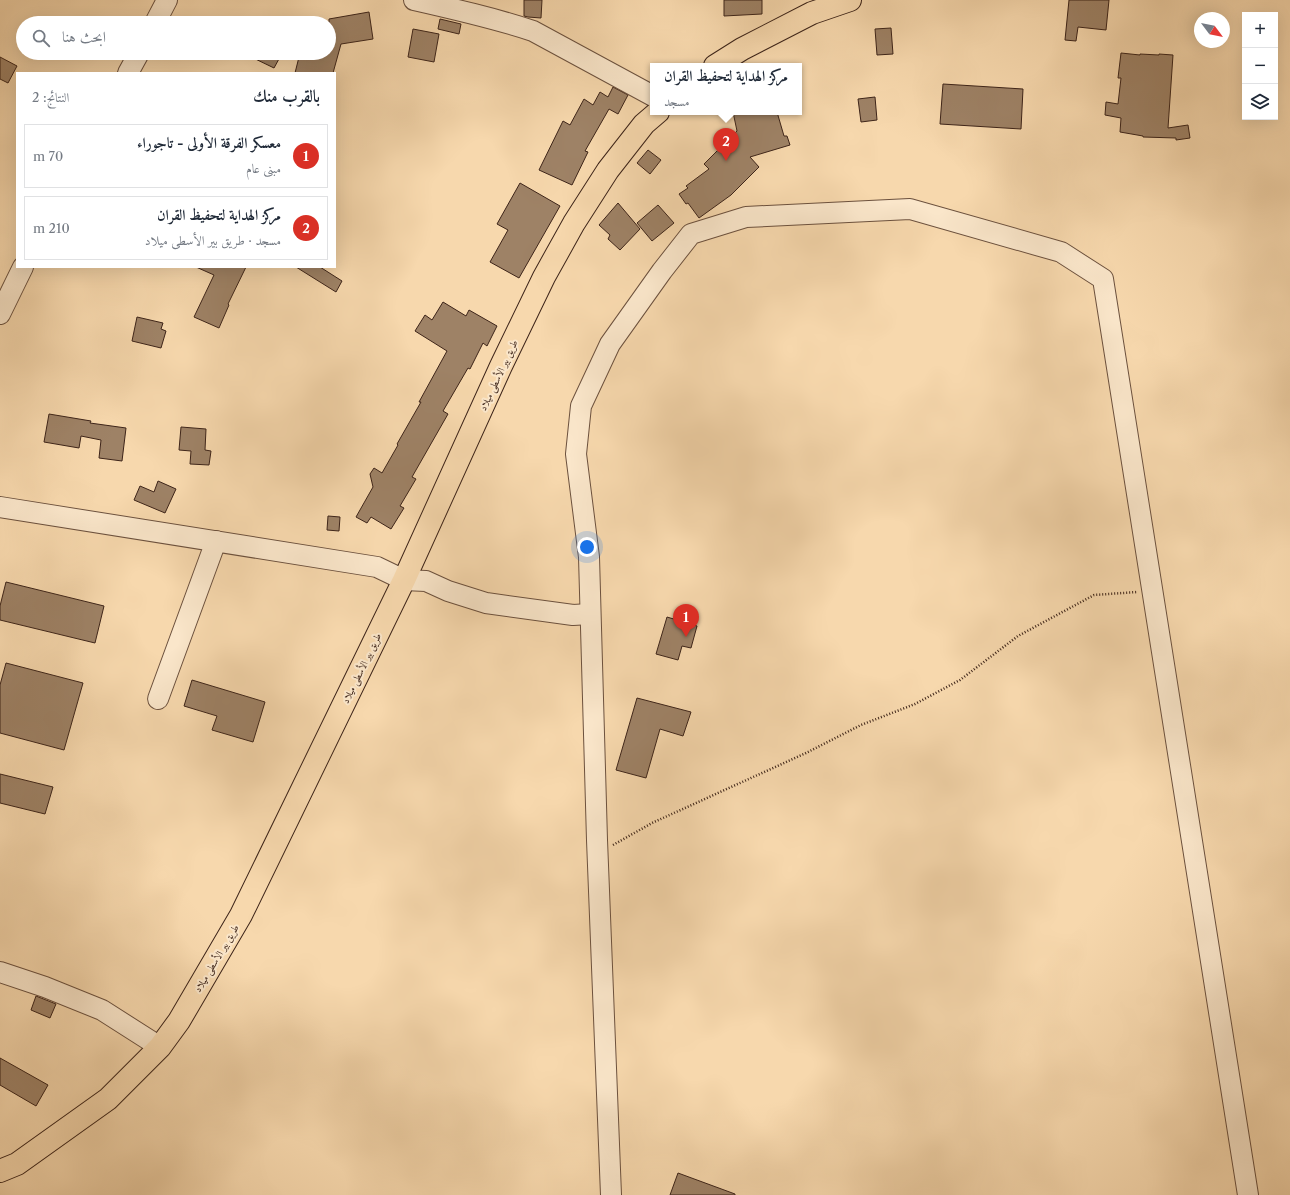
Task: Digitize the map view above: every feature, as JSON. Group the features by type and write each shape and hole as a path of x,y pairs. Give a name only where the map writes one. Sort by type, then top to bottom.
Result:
{"main road":[{"path":"720,63 742,49 812,12 850,0"},
{"name":"طريق بير الأسطى ميلاد","path":"0,1172 16,1164 108,1099 160,1047 179,1021 241,915 404,580 498,373 544,277 574,223 608,170 644,124 654,115"}],"street":[{"path":"159,16 167,0"},
{"path":"414,0 512,24 533,31 650,94"},
{"path":"129,72 135,60"},
{"path":"611,1195 597,824 589,557 576,454 581,406 610,344 662,271 691,234 746,218 910,209 1061,252 1103,279 1248,1195"},
{"path":"0,314 23,268"},
{"path":"0,507 377,567 404,580 426,581 448,591 486,603 573,616 590,614"},
{"path":"158,699 216,541"},
{"path":"0,972 45,987 102,1010 160,1047"}],"path":[{"path":"611,846 652,823 806,753 861,725 915,704 960,680 1018,636 1094,595 1153,591"}],"building":[{"path":"524,0 542,0 541,18 524,16"},
{"path":"724,0 762,0 762,14 724,16"},
{"path":"1069,0 1109,0 1106,30 1078,27 1076,41 1065,40"},
{"path":"369,12 373,39 341,44 333,72 295,72 298,60 336,60 336,18"},
{"path":"440,19 461,24 459,34 438,29"},
{"path":"891,28 893,54 877,55 875,29"},
{"path":"413,29 439,34 434,62 408,57"},
{"path":"1121,53 1140,55 1173,55 1168,128 1188,125 1190,138 1176,140 1176,138 1143,137 1120,132 1121,118 1105,115 1106,102 1118,104 1121,78 1118,78"},
{"path":"0,57 17,66 8,83 0,79"},
{"path":"257,60 278,60 274,68"},
{"path":"943,84 1023,89 1021,129 940,124"},
{"path":"613,87 628,95 618,114 609,109 585,151 588,152 572,185 539,170 563,121 570,125 584,99 593,105 600,92 608,97"},
{"path":"875,97 877,120 861,122 858,99"},
{"path":"734,115 778,115 784,136 787,136 790,145 750,157 759,167 731,195 699,218 679,194 688,188 686,186 709,169 704,164 737,131"},
{"path":"648,150 661,160 650,174 637,163"},
{"path":"520,183 560,206 519,278 490,262 508,230 497,224"},
{"path":"618,203 640,229 620,250 608,239 610,235 599,225"},
{"path":"658,205 674,223 652,241 637,223"},
{"path":"198,268 246,268 228,304 229,305 219,328 194,317 214,275"},
{"path":"298,268 322,268 342,281 336,292"},
{"path":"443,302 466,316 469,310 497,326 487,346 483,343 470,369 468,368 443,411 448,414 412,477 416,479 400,506 404,508 391,529 371,517 367,523 356,517 373,487 370,474 374,468 382,473 447,351 415,331 425,315 432,320"},
{"path":"137,317 163,323 161,329 166,331 161,348 132,341"},
{"path":"49,414 91,421 90,423 126,428 122,461 99,458 101,440 81,436 79,448 44,442"},
{"path":"181,427 206,429 205,450 211,451 209,465 190,464 191,451 179,450"},
{"path":"158,481 176,489 165,513 134,500 140,486 154,492"},
{"path":"328,516 340,517 339,531 327,530"},
{"path":"6,582 104,606 95,643 0,620 0,606"},
{"path":"667,617 697,626 691,648 682,646 678,660 656,654"},
{"path":"6,663 83,683 64,750 0,733 0,685"},
{"path":"192,680 265,702 253,742 212,730 217,716 184,706"},
{"path":"637,698 691,712 683,736 660,729 646,778 616,770"},
{"path":"0,774 53,787 45,814 0,803"},
{"path":"36,996 56,1004 50,1018 31,1010"},
{"path":"0,1058 48,1085 36,1106 0,1085"},
{"path":"678,1173 735,1194 735,1195 670,1195"}],"place":[{"name":"مركز الهداية لتحفيظ القران","path":"726,161"},
{"name":"معسكر الفرقة الأولى - تاجوراء","path":"686,637"}]}
